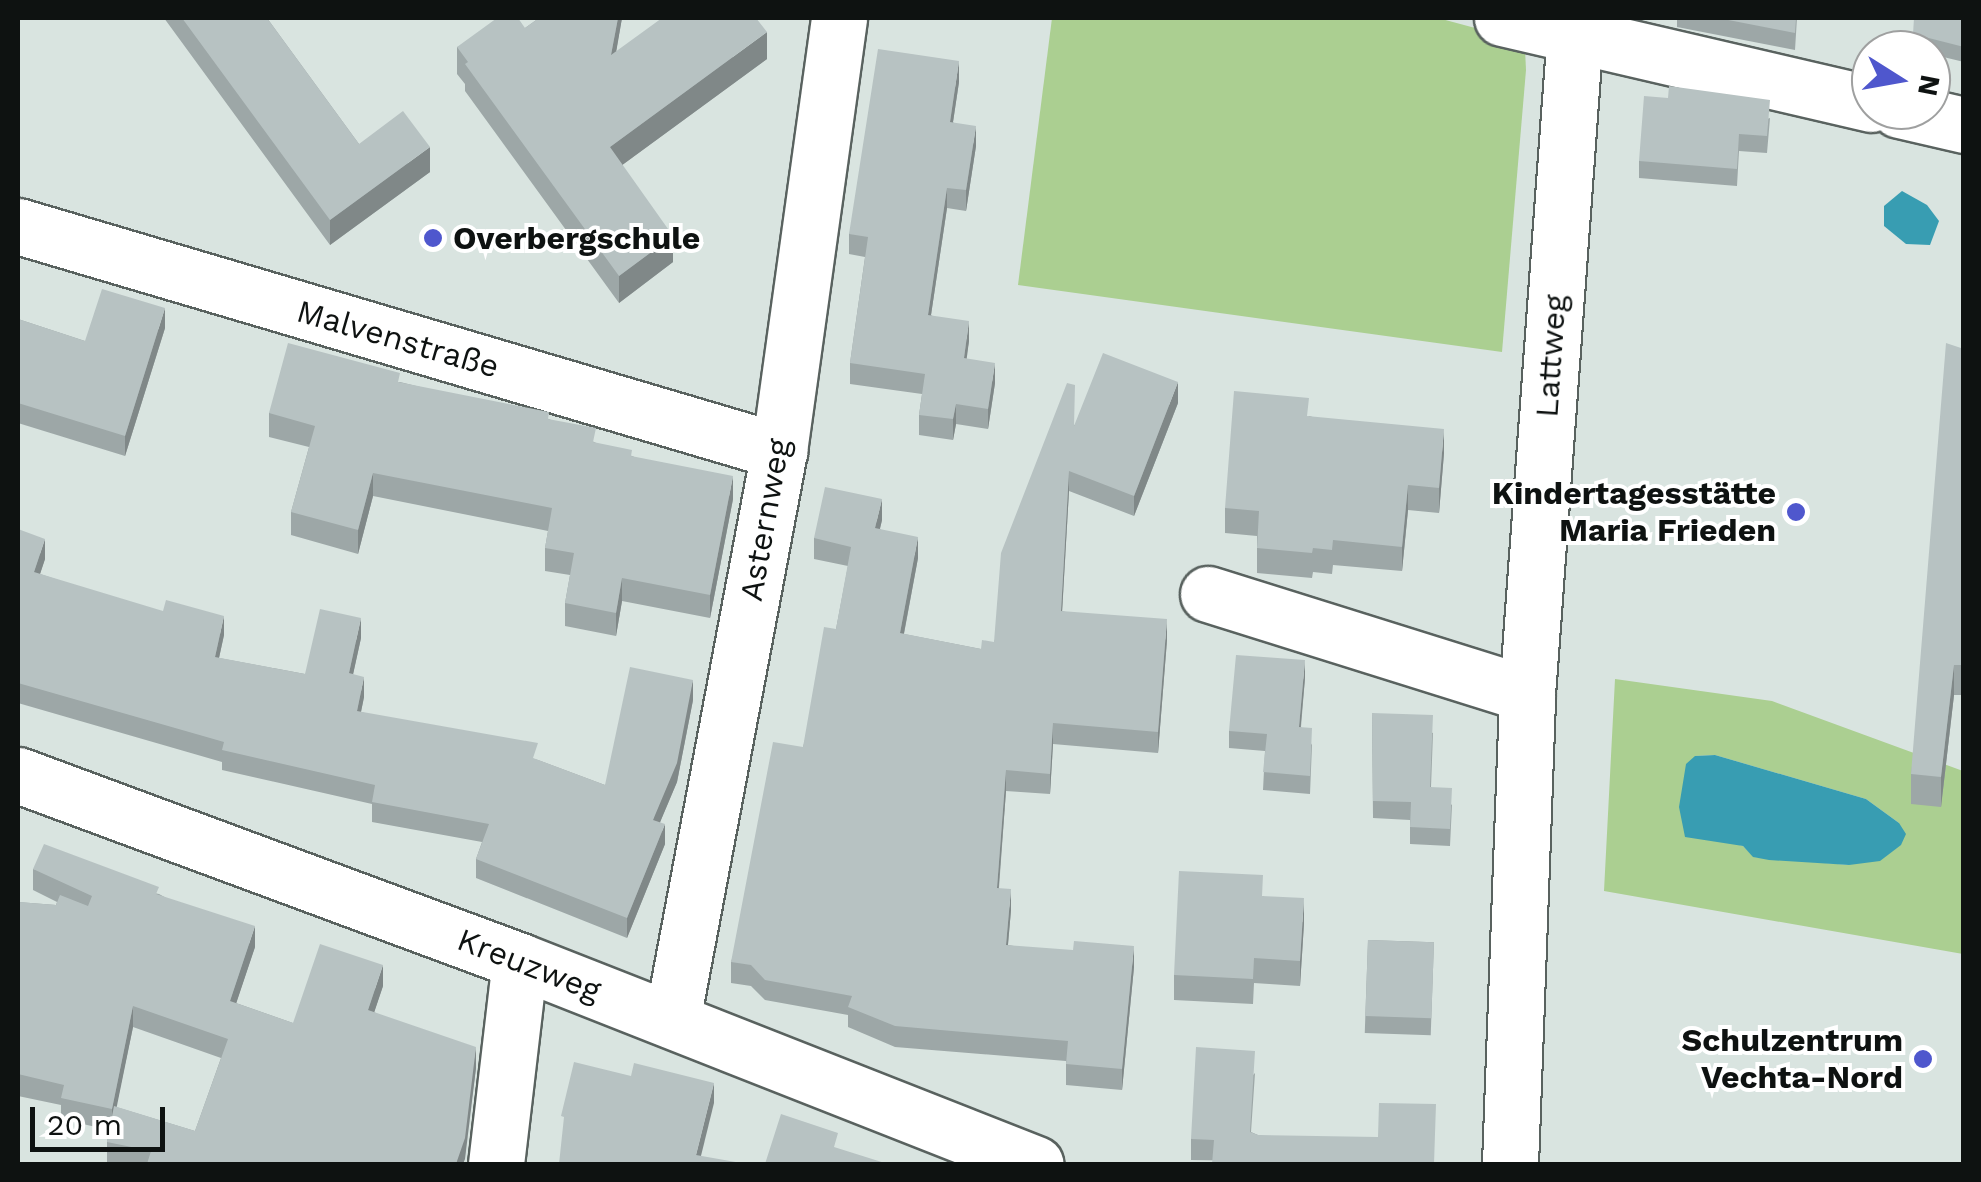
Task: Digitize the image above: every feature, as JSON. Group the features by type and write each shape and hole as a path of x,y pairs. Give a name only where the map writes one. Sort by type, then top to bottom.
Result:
{"street":[{"name":"Asternweg","path":"672,1020 779,451 839,18"},
{"path":"1502,18 1575,27 1851,99"},
{"name":"Lattweg","path":"1510,1164 1527,694 1575,27"},
{"name":"Malvenstraße","path":"18,226 779,451"},
{"path":"1208,594 1527,694"},
{"name":"Kreuzweg","path":"18,775 520,960 1036,1164"},
{"path":"496,1164 520,960"}],"green space":[{"path":"1052,18 1438,18 1516,39 1525,49 1526,70 1502,352 1018,285"},
{"path":"1615,679 1772,701 1963,771 1963,954 1604,891","holes":["1715,755 1866,799 1899,823 1849,865 1754,857 1743,846 1732,843 1695,756"]}],"water":[{"path":"1902,191 1927,205 1939,221 1930,245 1906,244 1884,226 1884,206"},
{"path":"1715,755 1866,799 1899,823 1906,834 1901,845 1880,861 1849,865 1769,860 1753,857 1743,846 1685,837 1679,807 1686,764 1695,756"}],"building":[{"path":"182,18 267,18 359,144 403,111 430,147 330,220"},
{"path":"497,18 518,18 525,28 539,18 618,18 611,55 662,18 756,18 767,32 610,147 673,236 619,276 465,64 468,62 457,47"},
{"path":"1718,18 1796,18 1795,33"},
{"path":"1914,18 1964,18 1964,47 1951,44 1951,30 1913,30"},
{"path":"878,49 959,61 950,122 976,126 966,190 947,188 928,315 969,321 964,358 995,363 988,409 956,404 953,419 919,415 925,374 850,363 868,237 849,234"},
{"path":"1669,86 1770,100 1767,136 1739,134 1737,169 1639,161 1644,96 1668,98"},
{"path":"102,289 165,308 125,436 18,403 18,319 85,341"},
{"path":"288,343 400,373 398,382 549,412 548,419 596,428 593,442 632,450 631,456 733,476 710,595 622,578 616,613 565,603 574,553 545,548 552,508 373,473 358,530 291,512 315,426 269,413"},
{"path":"1946,343 1964,349 1964,665 1954,665 1941,777 1911,774"},
{"path":"1103,353 1178,382 1134,496 1069,471 1061,611 1167,619 1158,732 1053,723 1050,774 1006,770 997,888 1011,889 1006,945 1073,950 1074,941 1134,946 1122,1069 1066,1064 1068,1041 895,1026 848,1007 852,996 765,980 751,965 731,962 773,742 803,747 824,627 836,629 851,547 814,538 825,487 882,499 875,528 918,537 900,633 981,649 982,640 994,642 1001,553 1067,383 1075,385 1074,426"},
{"path":"1234,391 1309,398 1307,416 1444,429 1439,488 1408,485 1402,547 1333,540 1332,550 1313,548 1312,553 1257,548 1259,511 1225,508"},
{"path":"18,529 45,539 34,572 163,611 166,600 224,616 215,657 305,674 320,609 361,618 349,673 364,677 357,711 538,743 533,758 605,785 630,667 693,680 677,763 653,820 665,824 627,918 476,859 489,824 372,802 375,785 222,750 224,742 18,683"},
{"path":"1236,655 1305,660 1299,727 1312,728 1310,776 1263,772 1267,734 1229,731"},
{"path":"1372,713 1433,715 1430,787 1452,788 1450,829 1410,827 1411,802 1373,801"},
{"path":"44,844 159,887 156,894 255,926 230,1001 293,1023 320,944 383,965 368,1010 476,1047 465,1138 456,1164 147,1164 151,1151 107,1142 114,1106 195,1131 228,1039 133,1006 112,1109 61,1098 64,1085 18,1074 18,902 56,905 60,895 88,906 92,896 33,869"},
{"path":"1179,871 1263,875 1262,896 1304,898 1300,961 1254,958 1253,979 1174,975"},
{"path":"1368,940 1434,942 1431,1018 1365,1016"},
{"path":"1196,1047 1255,1051 1250,1132 1258,1135 1378,1137 1379,1103 1436,1104 1434,1164 1212,1164 1214,1140 1191,1139"},
{"path":"574,1062 631,1076 634,1063 714,1083 696,1155 747,1164 559,1164 564,1117 561,1116"},
{"path":"781,1114 838,1133 834,1147 888,1164 765,1164"}],"place":[{"name":"Overbergschule","path":"433,238"},
{"name":"Kindertagesstätte Maria Frieden","path":"1796,512"},
{"name":"Schulzentrum Vechta-Nord","path":"1923,1059"}]}
